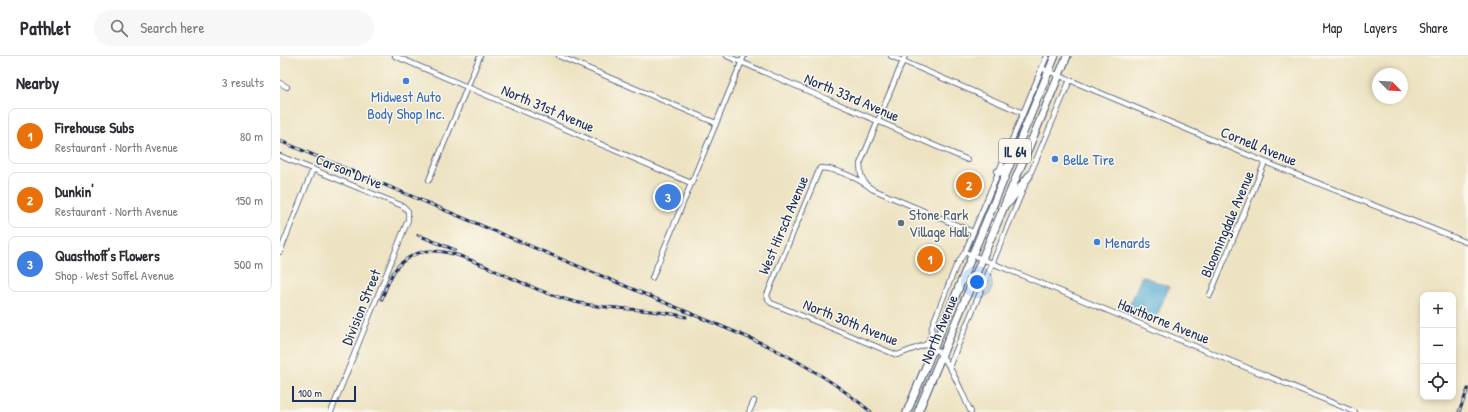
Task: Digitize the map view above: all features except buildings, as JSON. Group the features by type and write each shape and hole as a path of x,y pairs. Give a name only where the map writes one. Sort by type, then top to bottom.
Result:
{"main road":[{"name":"North Avenue","path":"907,412 1009,165 1045,70 1055,56"},
{"name":"North Avenue","path":"918,412 1067,56"},
{"path":"996,172 1003,172 1009,165"},
{"path":"999,218 1029,176"},
{"path":"985,202 990,211"}],"street":[{"name":"North 31st Avenue","path":"395,56 691,183"},
{"path":"429,180 480,56"},
{"path":"559,56 716,123"},
{"name":"North 33rd Avenue","path":"727,56 968,160"},
{"path":"652,278 744,56"},
{"path":"891,56 1023,113"},
{"path":"905,56 860,164 861,175 865,183 872,189 973,232"},
{"name":"North Avenue","path":"927,344 931,335 932,326 956,266 965,252 996,172 1023,113 1045,70 1047,56"},
{"name":"Cornell Avenue","path":"1045,70 1266,162 1468,243"},
{"name":"North Avenue","path":"949,367 1070,80"},
{"path":"280,84 288,87"},
{"name":"Carson Drive","path":"280,156 403,206 408,211"},
{"name":"Bloomingdale Avenue","path":"1210,295 1266,162"},
{"name":"West Hirsch Avenue","path":"768,291 820,168 828,168 865,183"},
{"path":"280,252 313,170"},
{"name":"Division Street","path":"331,412 408,220 408,211"},
{"name":"Hawthorne Avenue","path":"965,252 1355,412"},
{"name":"North 30th Avenue","path":"768,291 768,299 770,303 897,355 927,344"},
{"path":"927,344 934,346 949,367 971,412"},
{"path":"749,412 754,401"}],"water":[{"path":"1142,276 1169,287 1155,320 1128,309"}],"railway":[{"path":"280,141 766,345 794,359 820,375 871,412"},
{"path":"418,235 455,250"},
{"path":"382,299 390,277 398,266 410,257 419,253 440,251 466,258 563,299 602,307 659,312 686,317"},
{"path":"1459,412 1468,389"}],"place":[{"name":"Midwest Auto Body Shop Inc.","path":"406,81"},
{"name":"Belle Tire","path":"1055,159"},
{"name":"Dunkin'","path":"969,185"},
{"name":"Quasthoff's Flowers","path":"668,197"},
{"name":"Stone Park Village Hall","path":"901,223"},
{"name":"Menards","path":"1097,242"},
{"name":"Firehouse Subs","path":"930,259"}]}
